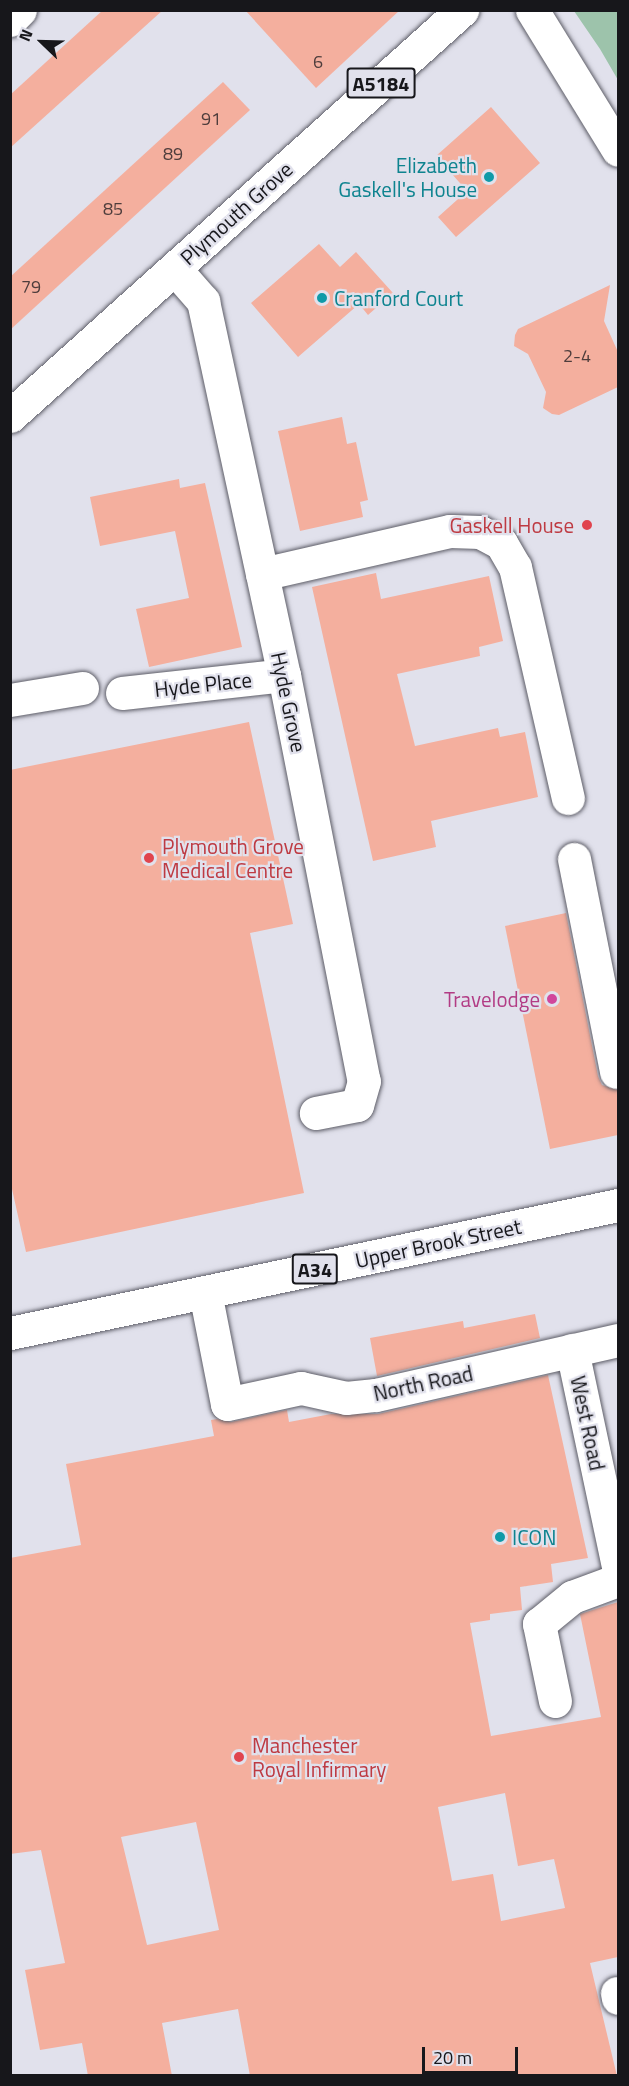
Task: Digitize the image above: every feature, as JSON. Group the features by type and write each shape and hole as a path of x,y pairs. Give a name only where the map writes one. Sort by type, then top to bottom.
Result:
{"main road":[{"path":"10,20 20,10"},
{"name":"Plymouth Grove","path":"10,416 462,10"},
{"path":"532,10 618,150"},
{"name":"Hyde Grove","path":"175,269 203,301 284,675 364,1081 357,1105 316,1113"},
{"path":"262,574 450,531 480,532 501,543 515,567 568,798"},
{"name":"Hyde Place","path":"122,693 284,675"},
{"path":"10,700 82,688"},
{"path":"574,859 616,1072"},
{"name":"Upper Brook Street","path":"10,1333 618,1205"},
{"name":"North Road","path":"205,1292 227,1404 302,1388 346,1398 376,1395 618,1340"},
{"name":"West Road","path":"572,1350 618,1566"},
{"path":"555,1701 539,1624 572,1597 618,1580"}],"green space":[{"path":"574,11 618,11 618,80 600,49"}],"building":[{"path":"103,10 163,10 10,148 10,95"},
{"path":"245,10 400,10 316,88"},
{"path":"223,82 250,110 10,330 10,277"},
{"name":"Elizabeth Gaskell's House","path":"491,107 540,163 456,237 438,217 467,191 436,156"},
{"name":"Cranford Court","path":"319,244 340,267 356,252 393,293 368,315 359,304 298,357 251,303"},
{"path":"610,285 604,321 618,352 618,387 559,415 552,414 543,408 546,392 528,354 514,346 515,335 518,329"},
{"path":"342,417 347,444 356,442 368,500 360,502 363,517 300,531 278,431"},
{"path":"179,479 180,488 205,483 242,647 149,667 136,609 189,598 175,531 100,546 90,497"},
{"path":"376,573 381,599 489,576 503,641 479,647 480,656 397,674 415,746 498,728 500,737 525,732 538,797 431,821 436,847 373,861 312,587"},
{"path":"249,722 293,924 250,933 304,1193 26,1252 10,1180 10,770"},
{"name":"Travelodge","path":"566,913 598,1076 602,1085 618,1090 618,1135 550,1149 505,926"},
{"path":"535,1314 540,1338 377,1376 370,1338 463,1321 464,1328"},
{"name":"Manchester Royal Infirmary","path":"548,1375 588,1558 551,1564 553,1582 520,1587 522,1610 490,1614 490,1620 470,1623 491,1736 601,1717 580,1614 618,1602 618,1957 590,1963 617,2076 250,2076 238,2009 162,2023 172,2076 88,2076 82,2043 40,2050 25,1970 65,1963 41,1850 10,1854 10,1558 81,1545 66,1464 214,1436 211,1420 217,1419 231,1422 287,1410 289,1422 331,1414 378,1414","holes":["505,1793 518,1866 554,1859 565,1908 501,1921 493,1874 452,1881 438,1807","196,1822 219,1930 147,1945 121,1837"]}],"place":[{"name":"Elizabeth Gaskell's House","path":"489,177"},
{"name":"Cranford Court","path":"322,298"},
{"name":"Gaskell House","path":"587,525"},
{"name":"Plymouth Grove Medical Centre","path":"149,858"},
{"name":"Travelodge","path":"552,999"},
{"name":"ICON","path":"500,1537"},
{"name":"Manchester Royal Infirmary","path":"239,1757"}]}
